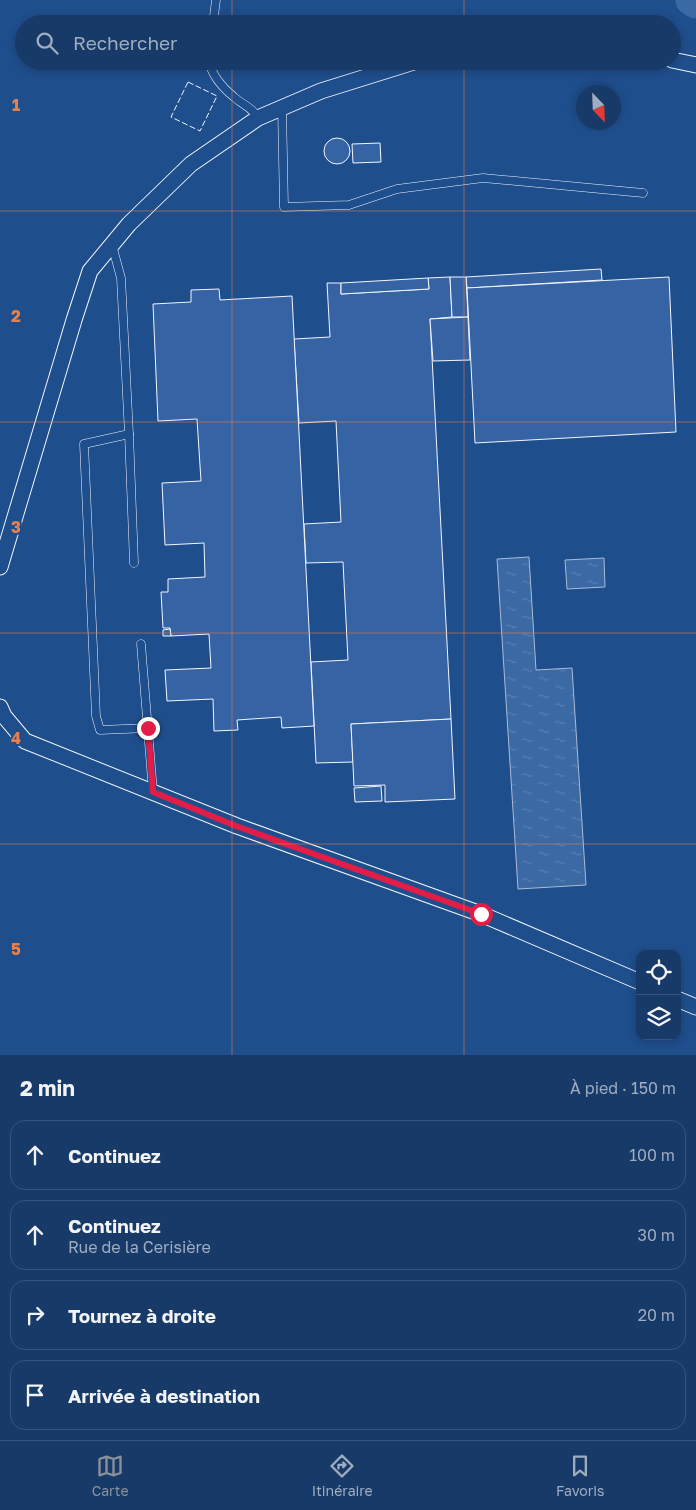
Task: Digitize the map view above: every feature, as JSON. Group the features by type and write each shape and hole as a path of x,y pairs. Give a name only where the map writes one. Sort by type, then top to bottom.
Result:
{"street":[{"path":"681,62 696,65"},
{"path":"0,567 90,271 129,224 191,164 258,118 321,91 388,70"},
{"path":"0,707 4,716 25,741 236,826 481,914 636,980"},
{"path":"681,1001 696,1008"}],"lane":[{"path":"214,15 216,0"},
{"path":"212,70 215,79 234,97 254,110 258,118"},
{"path":"282,108 284,207 349,205 397,190 483,178 643,193"},
{"path":"112,245 122,278 134,563"},
{"path":"129,434 84,444 96,716 100,730 148,728"},
{"path":"141,644 153,792"}],"water":[{"path":"529,557 536,670 572,668 586,885 518,889 497,559"},
{"path":"604,558 605,587 567,589 565,560"}],"building":[{"path":"337,138 346,142 350,151 346,160 337,164 328,160 324,151 328,142"},
{"path":"380,143 381,162 353,163 352,144"},
{"path":"601,269 602,280 467,288 466,277"},
{"path":"450,277 452,317 430,319 451,719 351,724 353,762 316,763 311,662 348,660 343,562 306,563 304,524 341,522 336,421 299,423 294,339 330,337 327,283 341,283 341,294 429,289 428,278"},
{"path":"450,277 466,277 468,317 452,317"},
{"path":"669,277 676,432 475,443 467,288"},
{"path":"428,278 429,289 341,294 341,283"},
{"path":"219,289 220,300 292,296 314,726 282,728 281,717 237,720 238,730 214,731 213,699 167,701 165,670 211,668 209,634 171,636 170,628 163,628 161,592 168,592 168,579 205,577 204,543 165,545 162,483 201,481 197,419 158,421 153,304 191,302 191,290"},
{"path":"468,317 470,360 433,361 430,319"},
{"path":"170,629 171,636 163,636 163,630"},
{"path":"451,719 455,799 385,802 385,785 354,786 351,724"},
{"path":"381,786 382,801 355,802 354,788"}],"waterway":[{"path":"691,0 696,3"}],"fence":[{"path":"188,82 217,96 200,131 171,117 188,82"}],"route":[{"path":"148,728 153,792 236,826 481,914"}]}
